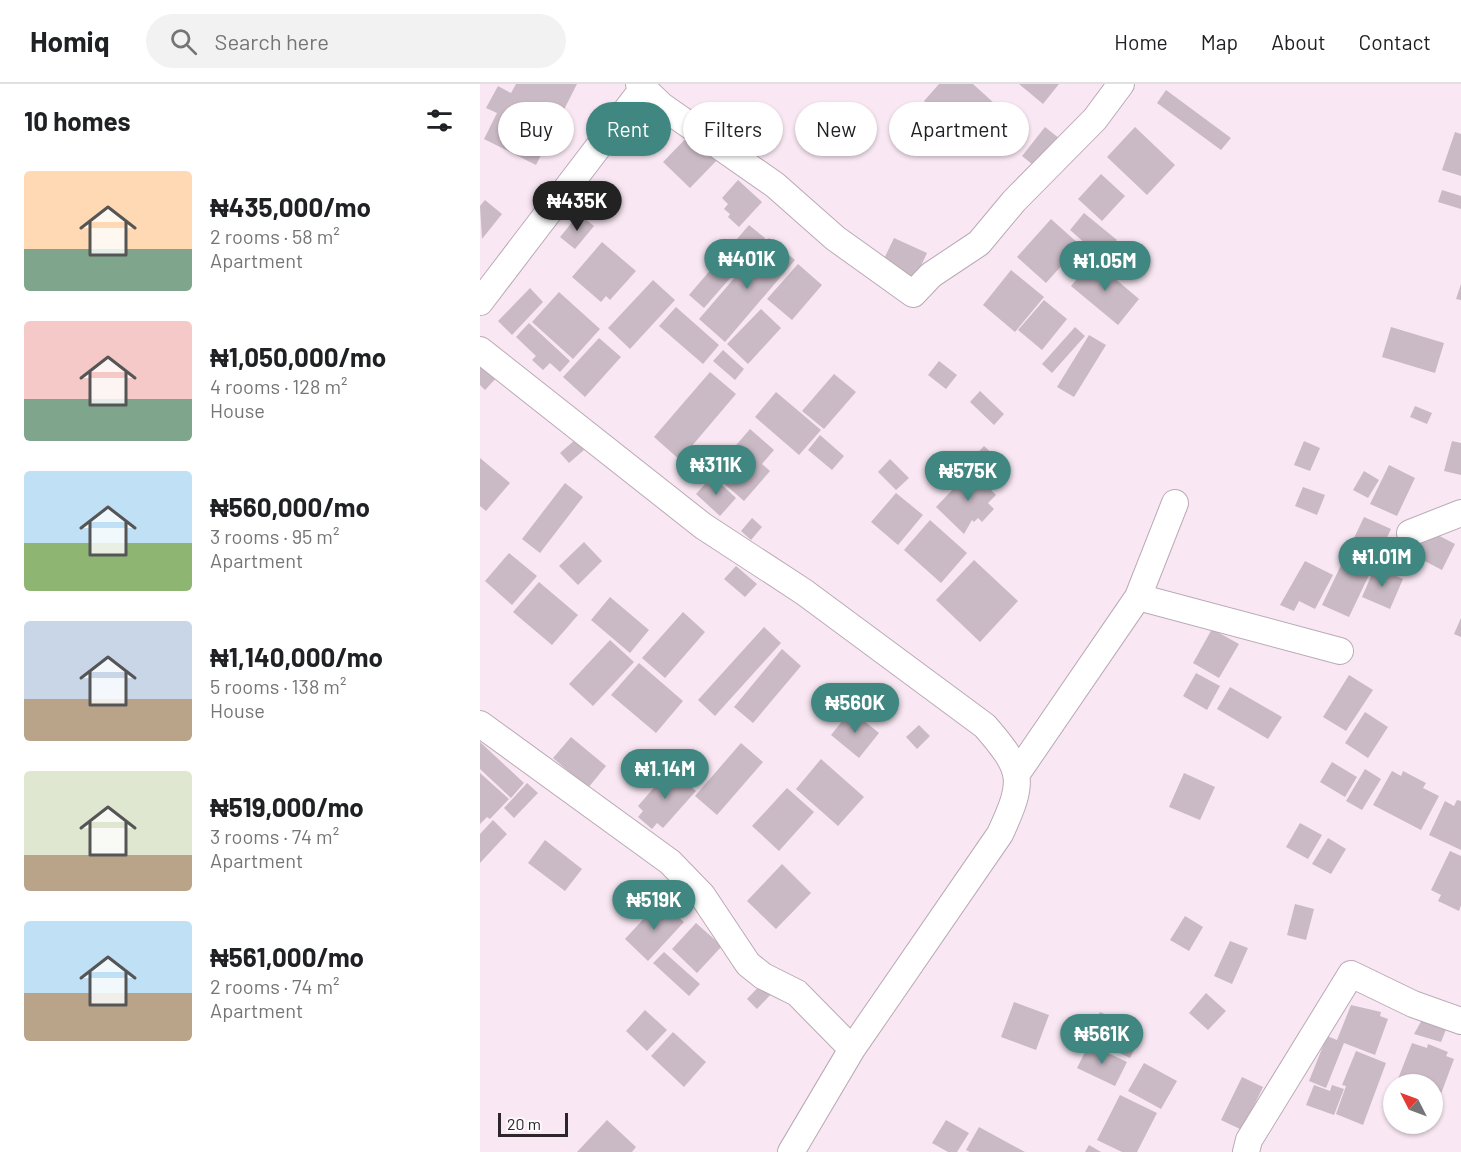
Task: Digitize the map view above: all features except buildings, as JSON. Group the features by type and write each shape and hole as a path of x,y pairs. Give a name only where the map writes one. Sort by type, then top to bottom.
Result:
{"street":[{"path":"480,302 641,86 662,106 766,179 835,238 913,294 932,275 979,243 1014,201 1095,119 1121,84"},
{"path":"480,350 703,526 804,592 985,726 1009,753 1018,772 1016,800 1000,834 852,1049 791,1152"},
{"path":"1018,772 1138,597 1175,503"},
{"path":"1410,533 1461,513"},
{"path":"1138,597 1340,651"},
{"path":"480,724 670,862 702,895 748,964 763,976 797,993 852,1049"},
{"path":"1246,1152 1249,1140 1351,974 1413,1004 1461,1022"}]}
